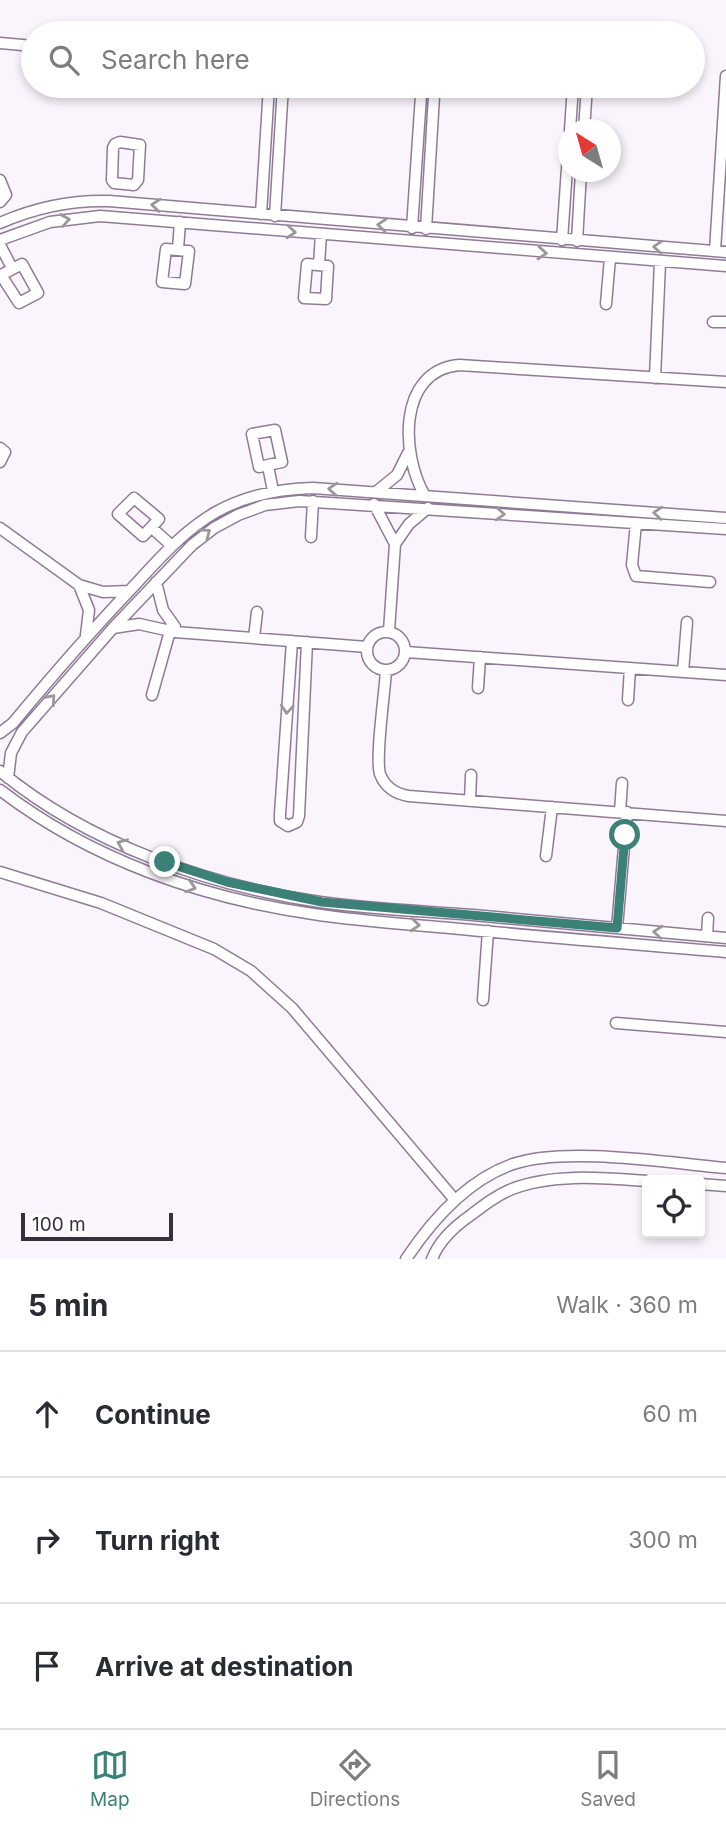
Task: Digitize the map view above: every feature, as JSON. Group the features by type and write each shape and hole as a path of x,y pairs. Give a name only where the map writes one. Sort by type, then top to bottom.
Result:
{"street":[{"path":"0,43 21,45"},
{"path":"1,221 24,212 59,204 122,202 720,252 726,76"},
{"path":"261,214 268,98"},
{"path":"275,216 282,98"},
{"path":"412,228 421,98"},
{"path":"426,229 434,98"},
{"path":"571,119 573,98"},
{"path":"585,119 586,98"},
{"path":"572,113 585,113"},
{"path":"266,133 279,134"},
{"path":"418,142 431,143"},
{"path":"0,180 6,195 0,202"},
{"path":"562,240 567,182"},
{"path":"577,241 580,182"},
{"path":"122,202 123,185"},
{"path":"12,268 0,243 34,226 83,217 117,217 726,267"},
{"path":"178,249 180,222"},
{"path":"318,265 321,234"},
{"path":"512,251 513,236"},
{"path":"606,304 610,258"},
{"path":"655,377 660,262"},
{"path":"713,322 726,322"},
{"path":"425,496 413,470 409,450 415,396 426,378 445,367 459,365 726,382"},
{"path":"0,448 5,452 0,462"},
{"path":"375,498 397,475 409,450"},
{"path":"268,466 273,491"},
{"path":"0,733 13,723 86,636 192,528 218,511 273,491 313,488 428,508 726,529"},
{"path":"726,517 425,496 285,501 265,505 226,521 192,545 156,582 22,732 4,774 42,802 87,828 165,862 227,882 322,902 726,938"},
{"path":"375,498 395,544 389,631"},
{"path":"463,511 464,499"},
{"path":"311,537 313,501"},
{"path":"395,544 409,524 428,508"},
{"path":"636,523 632,565 636,576 710,582"},
{"path":"0,528 79,585 103,592 129,591"},
{"path":"152,528 172,546"},
{"path":"152,695 171,627 163,610 156,582"},
{"path":"79,585 89,610 86,636"},
{"path":"254,638 257,612"},
{"path":"683,672 687,622"},
{"path":"113,628 139,624 171,627 183,632 367,647"},
{"path":"389,631 401,638 406,652 400,665 386,670 373,665 368,657 367,647 375,635 389,631"},
{"path":"292,641 280,814 280,821 288,826 293,825 299,816 307,642"},
{"path":"406,652 726,675"},
{"path":"478,688 480,657"},
{"path":"628,700 630,668"},
{"path":"386,670 378,765 382,778 391,789 402,794 726,821"},
{"path":"13,723 22,732"},
{"path":"470,801 471,775"},
{"path":"617,928 624,812 622,783"},
{"path":"0,790 48,823 105,853 161,877 216,895 314,915 726,952"},
{"path":"546,856 552,807"},
{"path":"0,872 101,903 214,949 251,971 292,1008 455,1200"},
{"path":"457,929 458,914"},
{"path":"706,936 708,918"},
{"path":"483,1000 488,932"},
{"path":"616,1023 726,1032"},
{"path":"406,1259 455,1200 484,1178 513,1164 541,1159 608,1158 726,1168"},
{"path":"432,1259 443,1240 463,1221 488,1202 513,1189 543,1182 572,1180 642,1181"},
{"path":"705,1184 726,1186"}],"route":[{"path":"165,862 258,890 322,902 617,928 625,835"}]}
